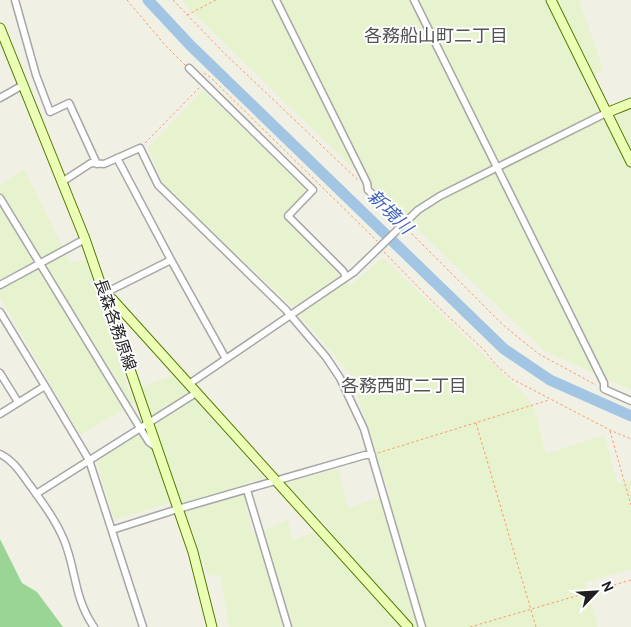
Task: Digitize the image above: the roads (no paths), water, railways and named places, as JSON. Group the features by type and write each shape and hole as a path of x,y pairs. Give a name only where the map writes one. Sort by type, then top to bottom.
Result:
{"street":[{"path":"15,0 36,75 50,112 69,103 97,164"},
{"path":"276,0 367,183 368,190 403,224"},
{"path":"414,0 604,382 604,389 631,401"},
{"path":"551,0 631,162"},
{"name":"長森各務原線","path":"0,28 85,239 193,552 212,627"},
{"path":"189,68 313,190 288,216 343,271 346,277"},
{"path":"0,98 23,86"},
{"path":"189,384 365,263 418,210 440,196 606,113 631,103"},
{"path":"62,182 91,164 104,164 140,148 158,185 290,314 326,357 340,378 364,429 422,627"},
{"path":"117,158 226,359"},
{"path":"0,198 140,428 149,442 156,447"},
{"path":"0,285 85,239"},
{"path":"103,294 171,260"},
{"path":"103,294 112,299 275,482 408,627"},
{"path":"0,312 89,460 143,627"},
{"path":"0,373 18,402"},
{"path":"0,414 44,386"},
{"path":"36,494 196,393"},
{"path":"0,454 5,456 17,468 52,517 64,541 79,598 86,615 94,627"},
{"path":"112,530 178,508 365,455 372,455"},
{"path":"247,490 288,627"}],"waterway":[{"name":"新境川","path":"148,0 191,46 504,349 550,380 631,416"}],"district":[{"name":"各務船山町二丁目","path":"436,37"},
{"name":"各務西町二丁目","path":"404,387"}]}
